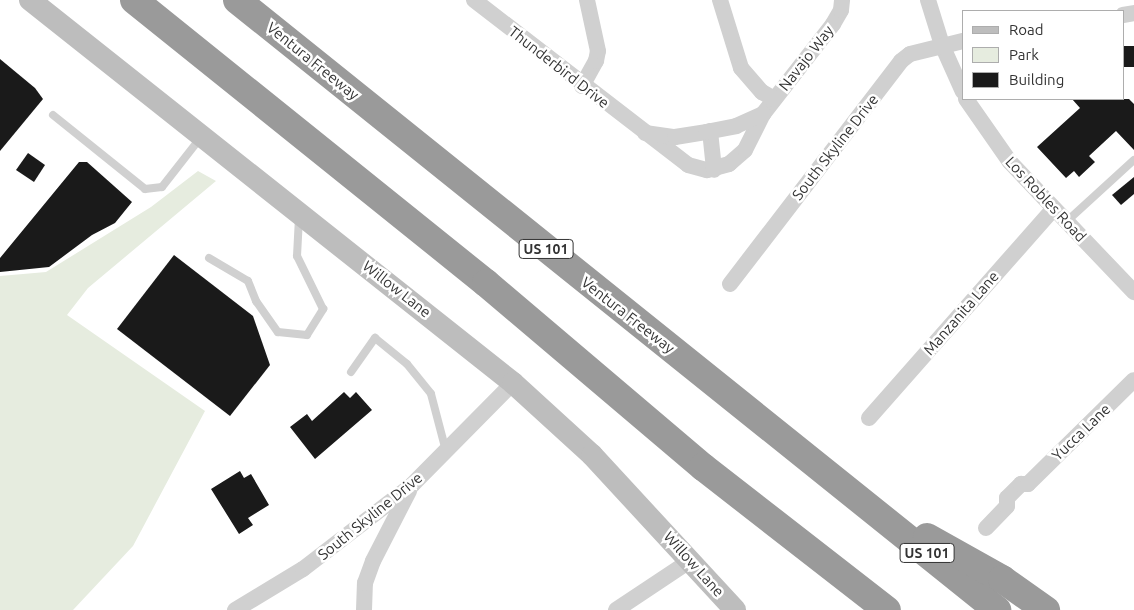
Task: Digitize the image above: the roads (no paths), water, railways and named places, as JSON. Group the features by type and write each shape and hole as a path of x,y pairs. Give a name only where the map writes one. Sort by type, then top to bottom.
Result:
{"highway":[{"path":"134,0 486,283 703,467 887,610"},
{"name":"Ventura Freeway","path":"237,0 998,610"},
{"path":"703,467 738,506 866,610"},
{"path":"856,496 1002,579 1046,610"}],"street":[{"name":"Willow Lane","path":"30,0 513,383 592,455 691,560 735,610"},
{"name":"Thunderbird Drive","path":"474,0 582,86 688,165 714,170"},
{"path":"582,86 596,61 598,51 587,0"},
{"path":"720,0 741,68 762,92 774,99"},
{"name":"Navajo Way","path":"714,170 729,164 745,150 763,114 833,24 842,0"},
{"path":"928,0 942,45 962,90"},
{"name":"South Skyline Drive","path":"730,284 901,62 910,54 962,41"},
{"name":"Los Robles Road","path":"967,100 1010,162 1134,292"},
{"name":"Navajo Way","path":"710,132 736,126 763,114"},
{"name":"Thunderbird Drive","path":"645,133 675,137 710,132"},
{"path":"710,132 714,170"},
{"name":"Manzanita Lane","path":"869,418 1053,209"},
{"name":"Yucca Lane","path":"986,528 1007,506 1007,498 1021,484 1028,484 1134,380"},
{"name":"South Skyline Drive","path":"235,610 303,569 412,485 513,383"},
{"path":"364,610 365,583 373,560 412,485"},
{"path":"616,610 691,560"}],"lane":[{"path":"54,115 145,189 162,187 202,135"},
{"path":"1066,222 1134,160"},
{"path":"208,258 248,281 256,301 278,332 307,335 323,309 297,256 299,213"},
{"path":"351,372 375,338 395,353 422,378 431,394 446,451"}]}
